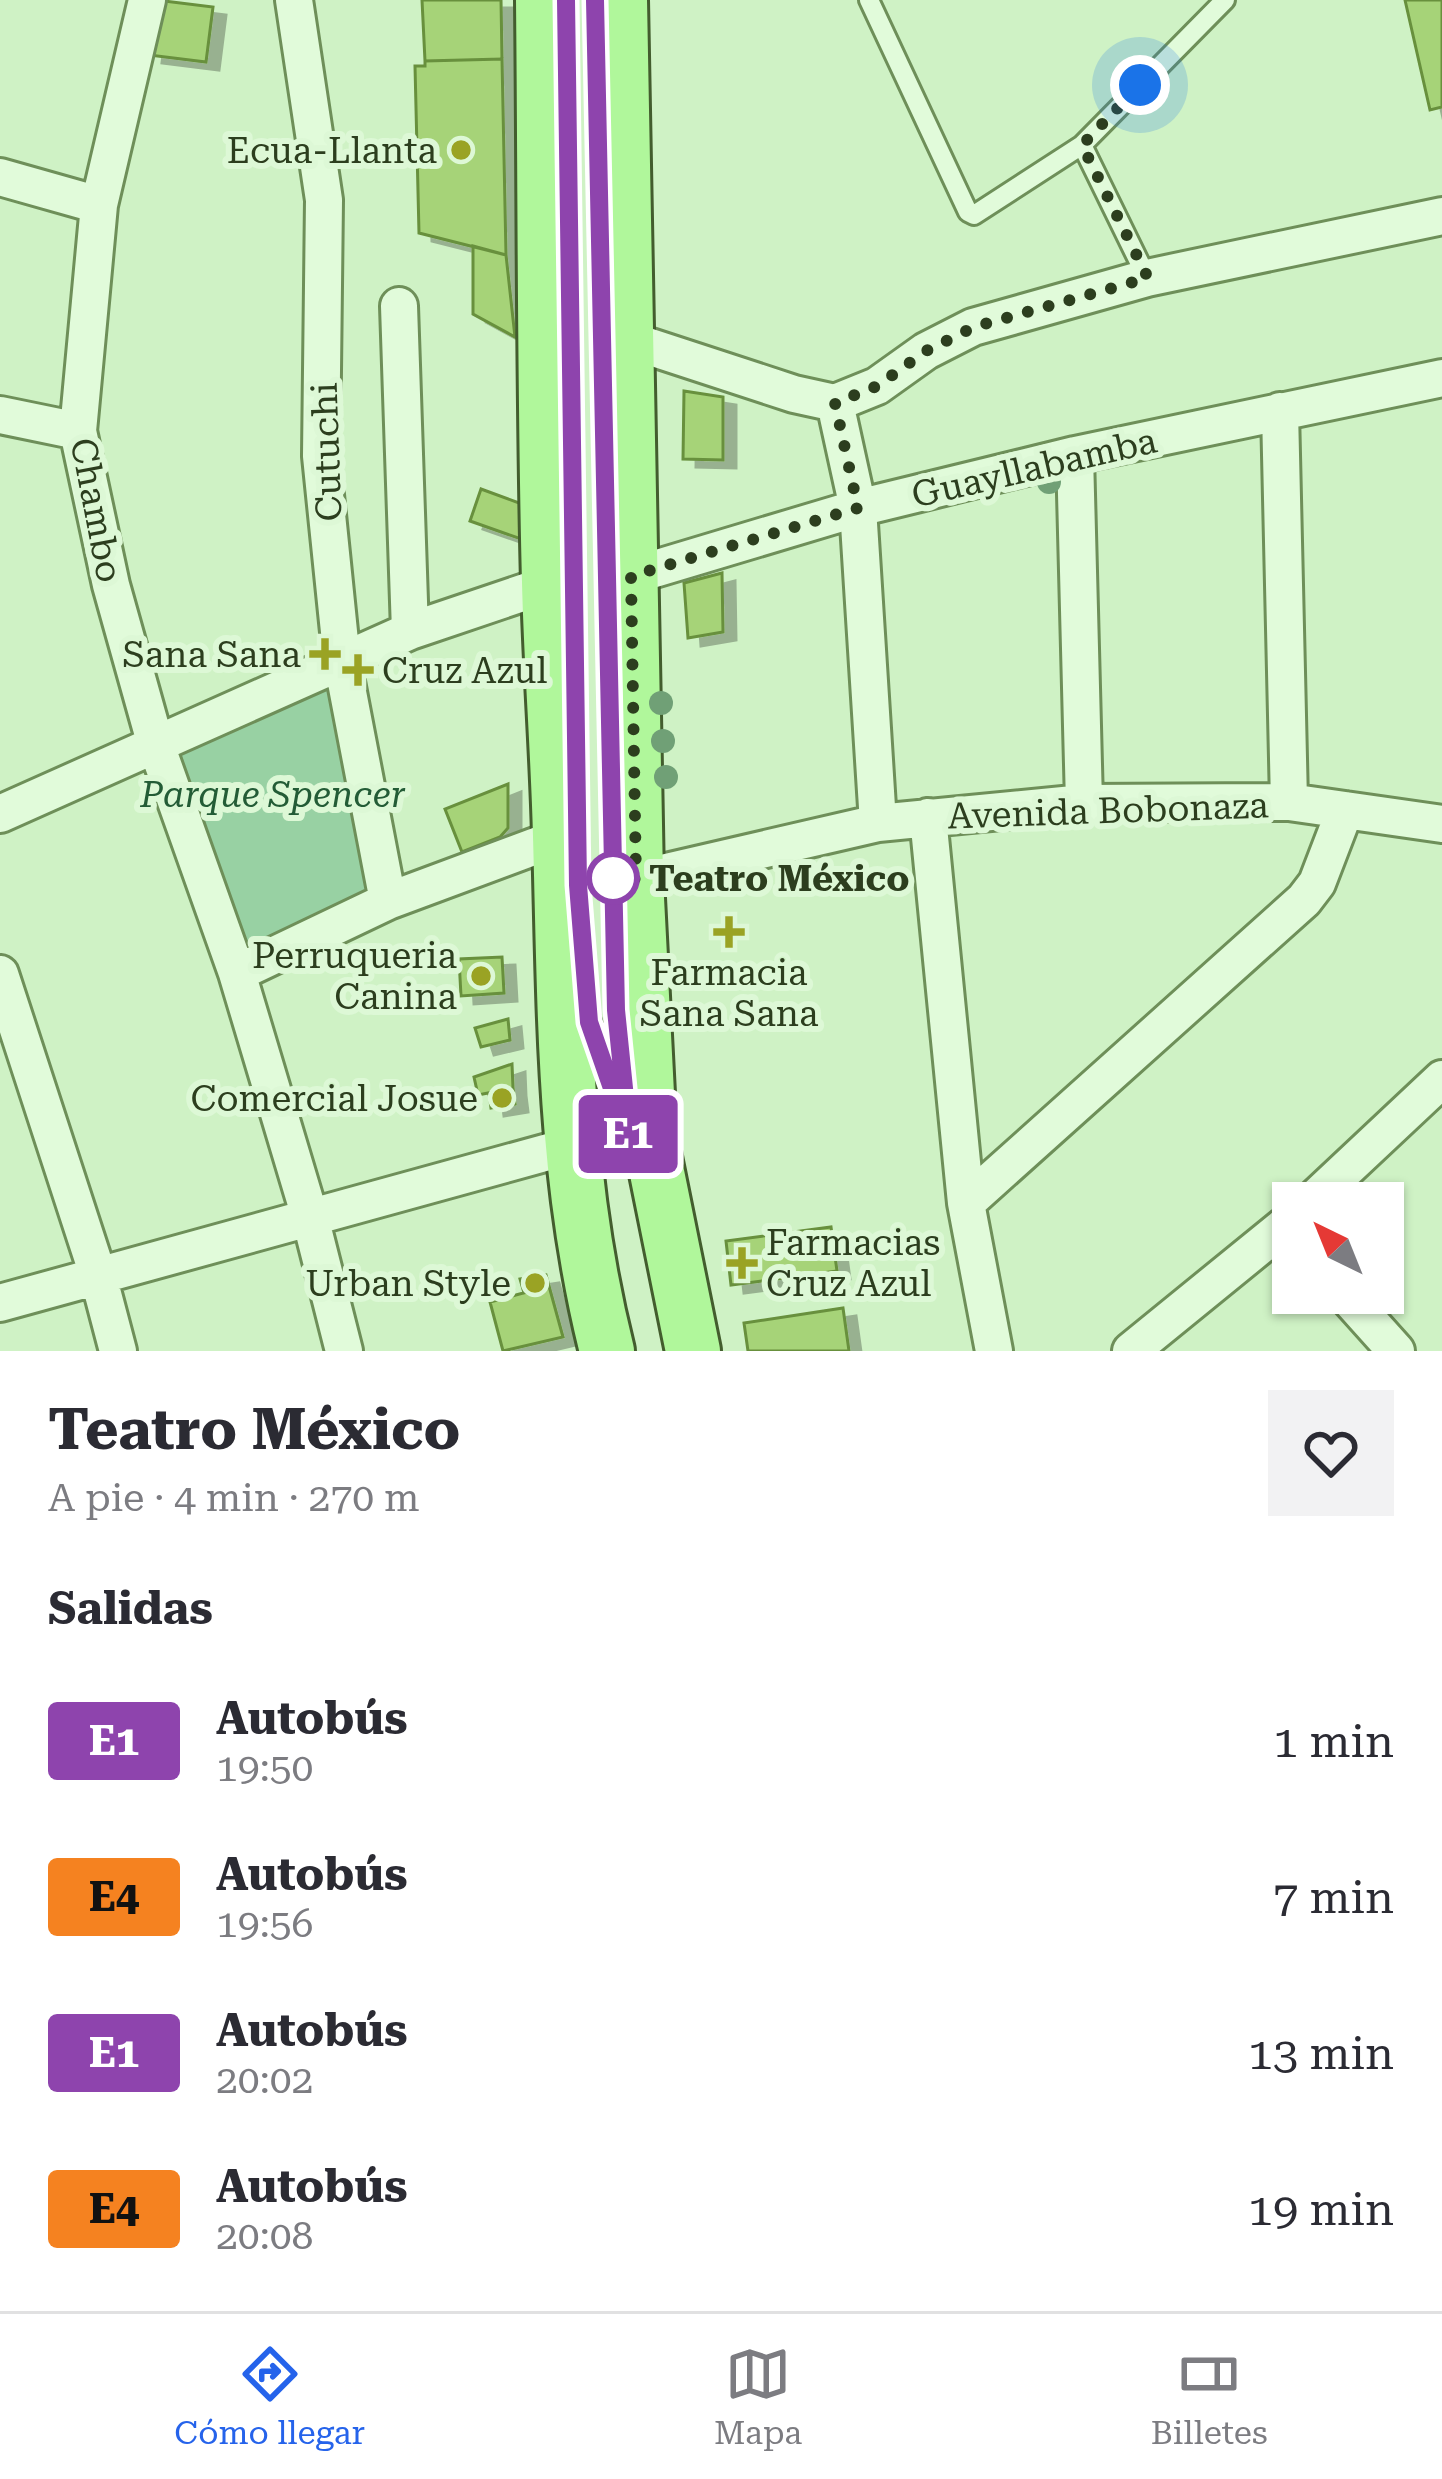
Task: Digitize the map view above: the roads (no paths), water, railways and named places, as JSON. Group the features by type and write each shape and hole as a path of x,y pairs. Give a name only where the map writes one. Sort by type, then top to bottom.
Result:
{"main road":[{"path":"543,0 549,584 560,837 562,1031 570,1146 595,1302 608,1351"},
{"path":"620,0 636,879 649,1132 693,1351"}],"street":[{"name":"Chambo","path":"147,0 99,205 78,431 111,585 155,742 237,973 310,1216 344,1351"},
{"name":"Cutuchi","path":"294,0 324,200 321,456 342,661 388,901"},
{"path":"0,177 99,205"},
{"path":"626,339 835,403 877,386 926,351 974,327 1148,278 1442,216"},
{"path":"399,306 410,631"},
{"name":"Guayllabamba","path":"631,576 858,508 1075,455 1442,378"},
{"path":"835,403 858,508 878,823"},
{"path":"1280,411 1289,802"},
{"path":"0,416 78,431"},
{"path":"1075,455 1084,803"},
{"path":"0,814 410,631 549,584"},
{"name":"Avenida Bobonaza","path":"636,879 878,823 1084,803 1289,802 1442,824"},
{"path":"966,1203 1304,900 1317,883 1345,811"},
{"path":"928,817 966,1203 994,1351"},
{"path":"237,973 388,901 560,837"},
{"path":"0,974 98,1275 118,1351"},
{"path":"1335,1182 1442,1079"},
{"path":"0,1303 570,1146"},
{"path":"1131,1351 1272,1239"},
{"path":"1363,1314 1396,1351"}],"lane":[{"path":"869,0 968,212 981,212 1082,145 1225,0"},
{"path":"1082,145 1148,278"},
{"path":"576,742 584,954"},
{"path":"587,1000 589,1022 629,1137 683,1351"},
{"path":"620,1053 629,1137"}],"place":[{"name":"Ecua-Llanta","path":"461,150"},
{"name":"Sana Sana","path":"325,654"},
{"name":"Cruz Azul","path":"358,670"},
{"name":"Teatro México","path":"613,878"},
{"name":"Farmacia Sana Sana","path":"729,932"},
{"name":"Perruqueria Canina","path":"481,976"},
{"name":"Comercial Josue","path":"502,1098"},
{"name":"Farmacias Cruz Azul","path":"742,1263"},
{"name":"Urban Style","path":"535,1283"}],"park label":[{"name":"Parque Spencer","path":"273,794"}]}
